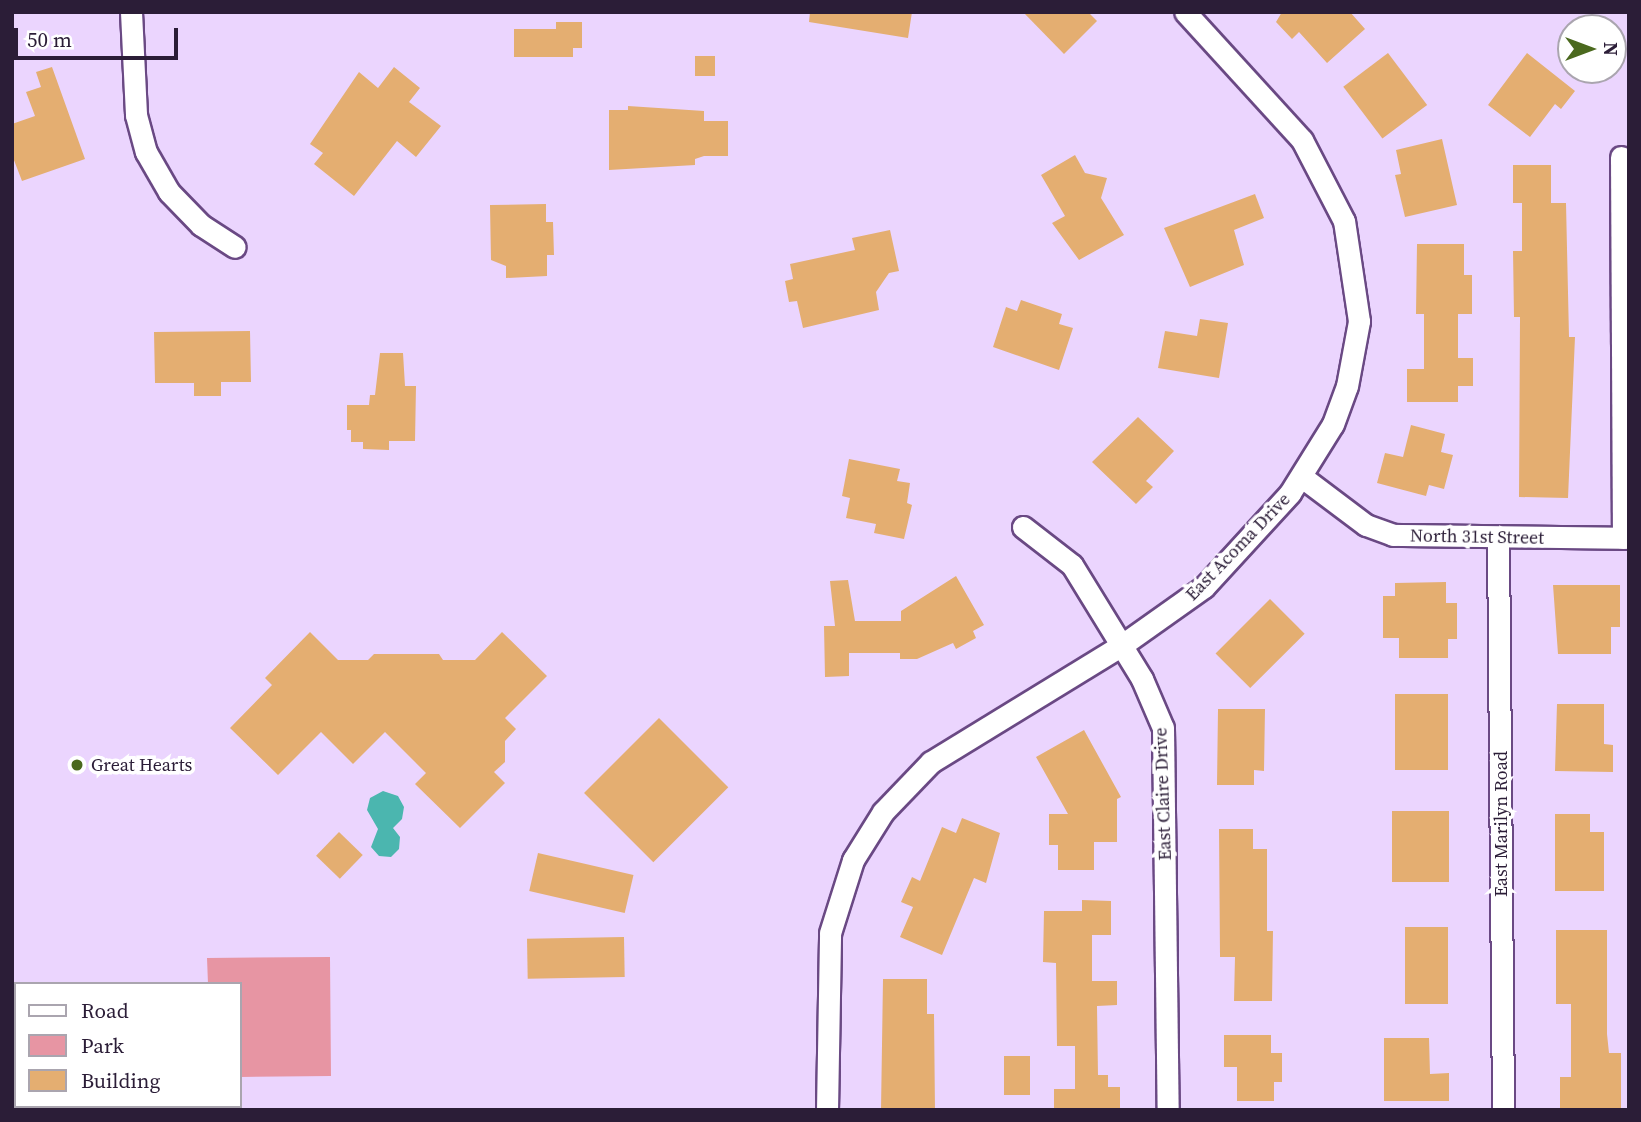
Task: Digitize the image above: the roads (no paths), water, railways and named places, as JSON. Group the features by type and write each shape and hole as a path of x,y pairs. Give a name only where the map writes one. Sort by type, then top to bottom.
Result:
{"street":[{"path":"131,12 136,115 146,152 169,192 201,225 235,247"},
{"name":"East Acoma Drive","path":"827,1110 830,933 853,860 883,812 931,762 962,740 1122,645 1204,587 1301,477 1333,424 1355,354 1359,321 1351,250 1339,209 1301,140 1185,12"},
{"path":"1622,157 1626,538"},
{"name":"North 31st Street","path":"1301,477 1366,525 1393,535 1626,538"},
{"name":"East Claire Drive","path":"1023,527 1072,565 1122,645 1157,709 1166,752 1168,1110"},
{"name":"East Marilyn Road","path":"1498,538 1503,1110"}],"place":[{"name":"Great Hearts","path":"77,765"}]}
